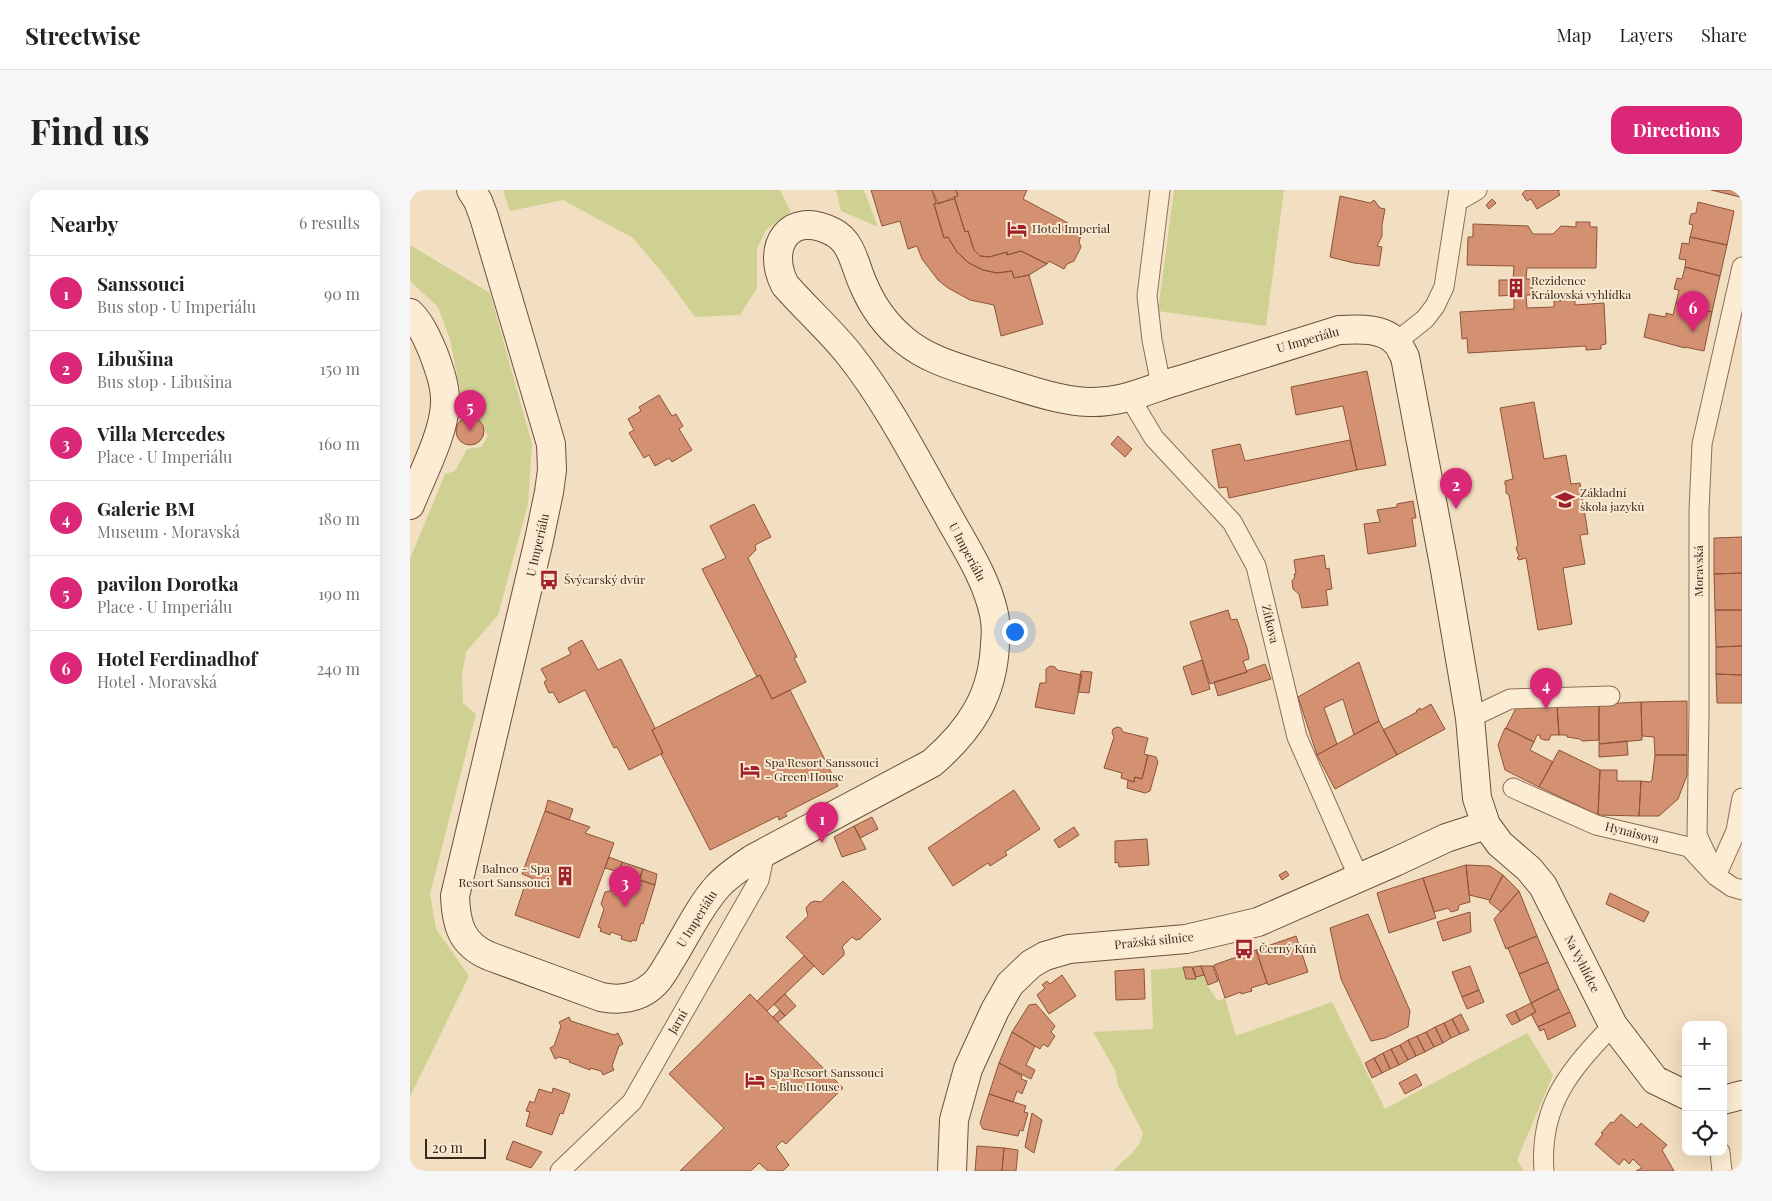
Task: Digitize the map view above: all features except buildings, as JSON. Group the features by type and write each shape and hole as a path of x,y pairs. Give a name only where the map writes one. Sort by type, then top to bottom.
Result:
{"street":[{"name":"U Imperiálu","path":"471,190 478,201 484,217 542,411 551,444 552,470 539,540 455,896 455,912 463,936 479,952 601,997 613,999 634,996 654,985 718,886 739,868 765,852 932,763 951,747 969,725 985,696 994,659 995,615 981,574 887,409 849,354 785,285 778,270 777,254 786,235 796,227 805,224 816,225 836,233 846,242 864,286 882,316 906,342 939,362 1034,392 1060,398 1087,402 1109,402 1130,398 1161,385 1339,330 1357,329 1372,331 1385,335 1396,342"},
{"path":"1160,190 1147,296 1152,340 1161,385"},
{"path":"1396,342 1425,319 1435,306 1444,287 1459,196 1477,190"},
{"name":"Moravská","path":"1716,876 1697,835 1699,511 1702,444 1742,267"},
{"path":"410,313 417,320 436,359 444,388 445,404 443,420 410,505"},
{"name":"Na Vyhlídce","path":"1396,342 1405,357 1447,579 1470,718 1477,798 1486,825 1500,844 1529,869 1543,886 1613,1025 1655,1080 1682,1093"},
{"name":"Zítkova","path":"1130,398 1154,438 1232,522 1256,566 1297,737 1359,878"},
{"path":"1470,718 1510,699 1610,696"},
{"name":"Hynaisova","path":"1513,788 1596,825 1689,847 1716,876 1742,890"},
{"path":"1716,876 1736,831 1742,798"},
{"name":"Pražská silnice","path":"952,1171 954,1120 968,1068 995,1010 1010,984 1030,964 1045,956 1069,948 1186,939 1258,922 1446,838 1486,825"},
{"name":"Jarní","path":"560,1171 632,1102 759,880 765,852"},
{"path":"1544,1171 1542,1150 1550,1111 1571,1073 1613,1025"},
{"path":"1727,1099 1742,1096"},
{"path":"1720,1156 1722,1171"}],"green space":[{"path":"503,190 780,190 791,212 767,229 757,248 757,288 740,315 695,317 665,276 633,238 563,200 510,211"},
{"path":"836,190 864,190 878,227 841,211"},
{"path":"1174,190 1284,190 1266,326 1158,311"},
{"path":"410,245 490,293 532,444 528,504 498,615 466,652 462,675 463,703 476,714 430,894 436,929 469,976 410,1097 410,559 445,474 455,471 467,449 481,447 488,436 480,421 461,409 461,395 450,339 438,307 410,281"},
{"path":"1201,965 1207,985 1218,1001 1225,998 1236,1036 1332,1002 1385,1109 1527,1033 1553,1075 1517,1160 1524,1171 1113,1171 1135,1150 1143,1133 1118,1085 1115,1070 1093,1032 1153,1029 1151,970"}],"place":[{"name":"Hotel Imperial","path":"1017,229"},
{"name":"Rezidence Královská vyhlídka","path":"1516,288"},
{"name":"Hotel Ferdinadhof","path":"1693,332"},
{"name":"pavilon Dorotka","path":"470,431"},
{"name":"Základní škola jazyků","path":"1565,500"},
{"name":"Libušina","path":"1456,509"},
{"name":"Švýcarský dvůr","path":"549,580"},
{"name":"Galerie BM","path":"1546,709"},
{"name":"Spa Resort Sanssouci - Green House","path":"750,770"},
{"name":"Sanssouci","path":"822,843"},
{"name":"Balneo - Spa Resort Sanssouci","path":"565,876"},
{"name":"Villa Mercedes","path":"625,907"},
{"name":"Černý Kůň","path":"1244,949"},
{"name":"Spa Resort Sanssouci - Blue House","path":"755,1080"}]}
